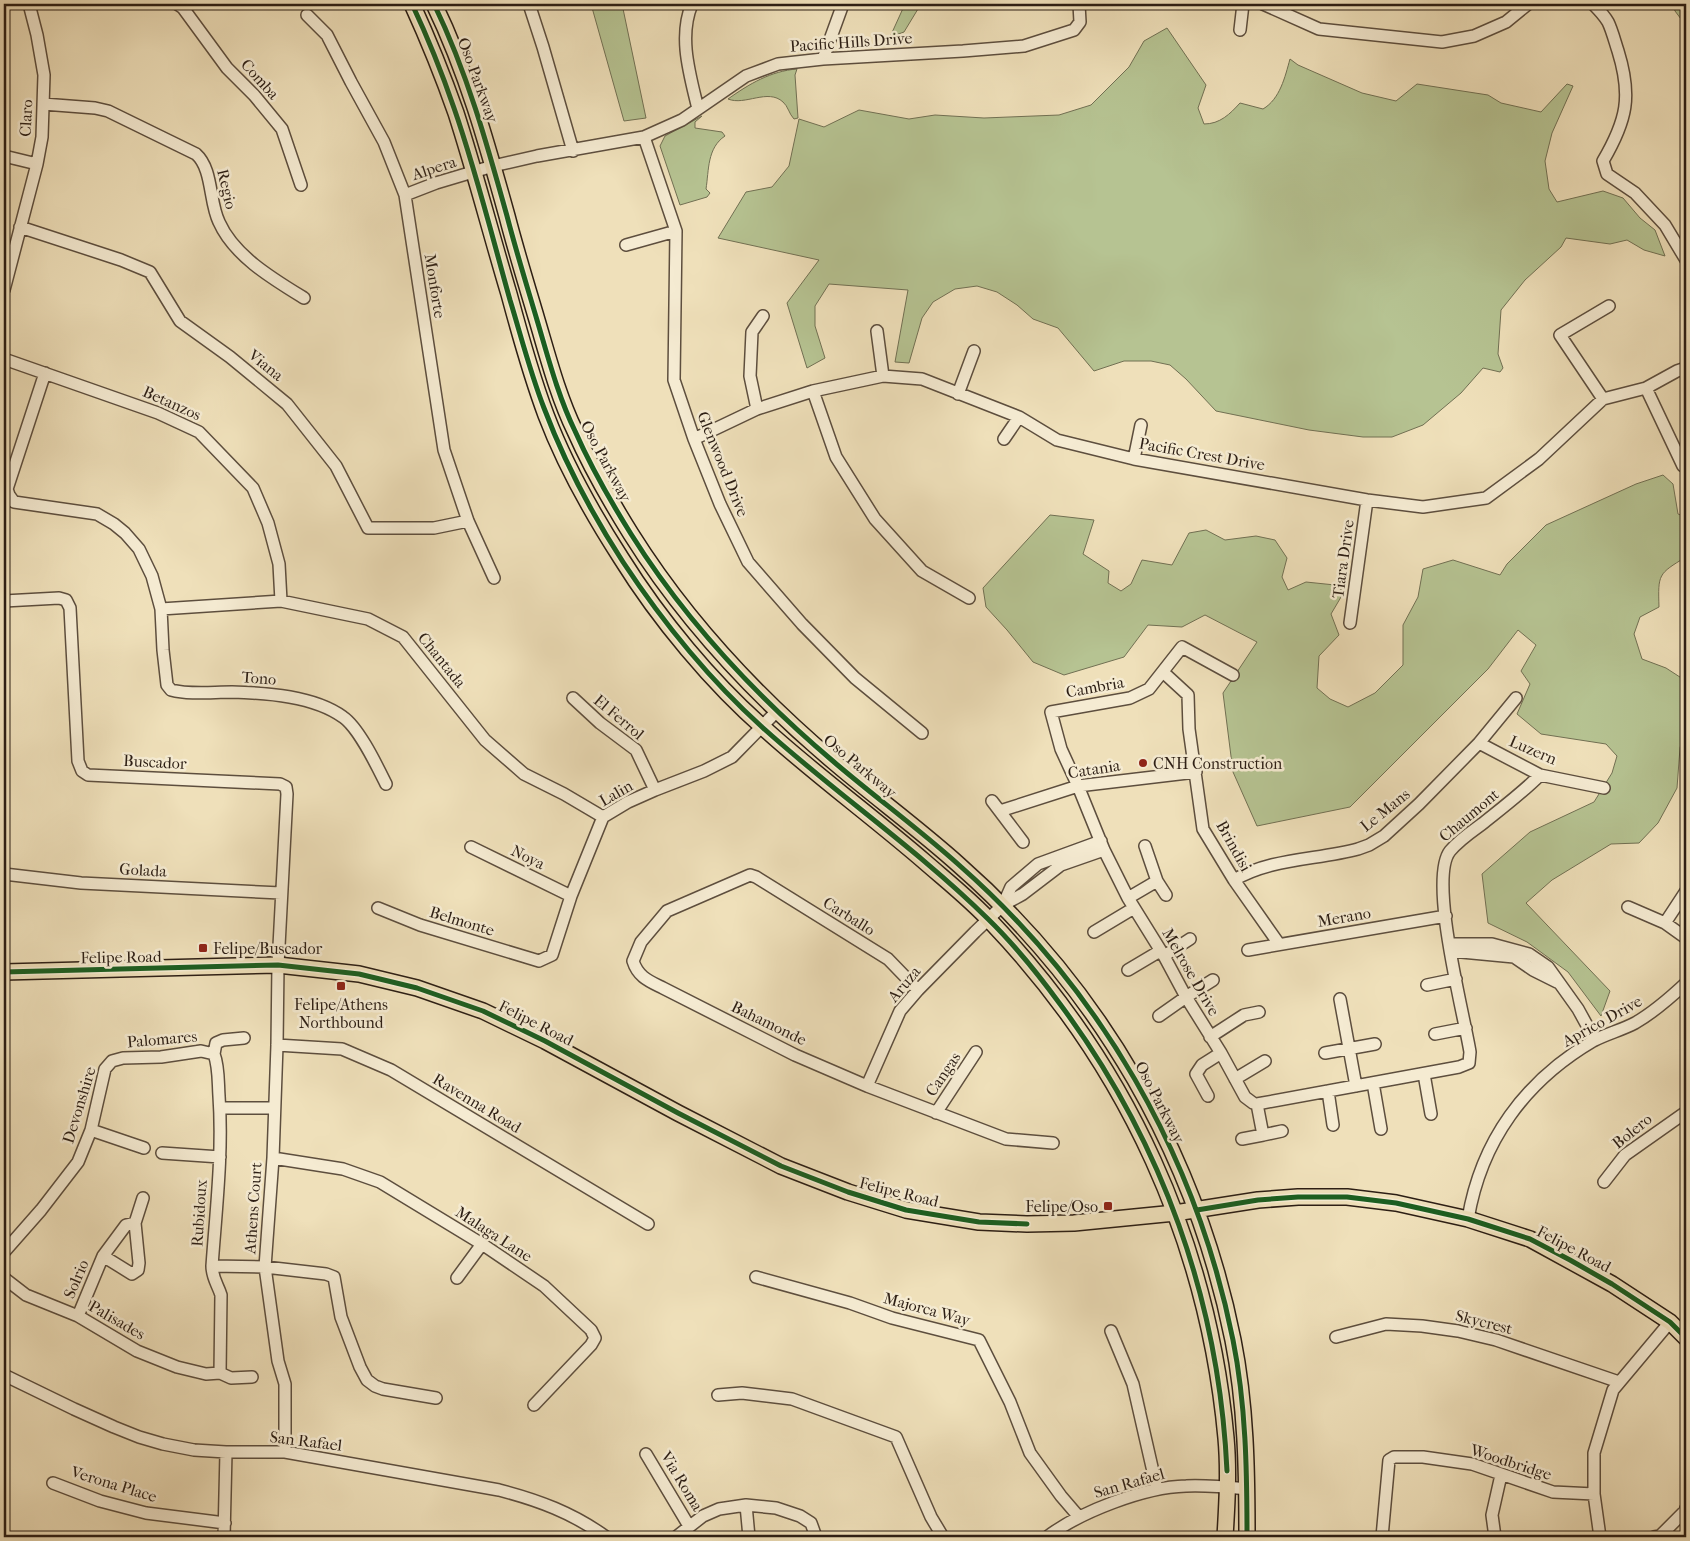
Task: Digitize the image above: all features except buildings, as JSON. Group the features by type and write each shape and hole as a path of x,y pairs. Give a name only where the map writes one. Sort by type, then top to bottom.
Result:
{"main road":[{"name":"Oso Parkway","path":"412,4 455,110 536,387 552,430 608,537 641,589 699,661 762,727 923,860 988,919 1049,989 1081,1032 1107,1072 1141,1134 1159,1172 1192,1259 1214,1352 1226,1440 1225,1537"},
{"name":"Oso Parkway","path":"434,4 467,79 559,391 574,430 633,537 688,614 720,652 832,760 956,862 1003,905 1029,933 1075,989 1141,1088 1159,1123 1197,1210 1213,1259 1233,1342 1240,1390 1248,1488 1247,1537"},
{"name":"Felipe Road","path":"4,972 278,965 359,974 417,988 483,1011 545,1041 781,1166 848,1192 906,1210 979,1222 1027,1224 1074,1223 1175,1213 1258,1200 1298,1197 1347,1197 1396,1204 1468,1219 1530,1239 1612,1284 1670,1322 1686,1338"}],"street":[{"name":"Claro","path":"4,290 37,164 42,137 44,75 38,35 29,4"},
{"name":"Comba","path":"177,4 183,8 227,68 254,95 282,129 301,185"},
{"path":"529,4 574,151"},
{"path":"692,4 688,14 685,56 698,108"},
{"path":"823,59 843,4"},
{"name":"Pacific Hills Drive","path":"473,172 537,156 574,151 644,137 682,120 746,76 778,64 823,59 1024,46 1074,30 1080,22 1079,4"},
{"path":"1240,30 1243,4"},
{"path":"1262,4 1319,29 1442,42 1474,36 1506,22 1528,4"},
{"path":"1593,4 1608,22 1623,68 1627,94 1623,118 1614,143 1604,161 1607,174 1635,193 1665,225 1686,260"},
{"name":"Monforte","path":"307,14 328,36 350,82 384,142 405,194 444,450 468,521 494,578"},
{"name":"Regio","path":"43,104 95,108 108,111 196,154 204,164 214,208 225,235 240,253 284,286 304,298"},
{"name":"Glenwood Drive","path":"644,137 676,231 674,380 694,439 720,504 748,562 802,624 856,678 922,733"},
{"path":"4,156 37,164"},
{"name":"Alpera","path":"405,194 473,172"},
{"name":"Viana","path":"20,227 122,260 150,272 180,321 230,357 288,404 336,466 368,528 434,528 468,521"},
{"path":"626,246 676,231"},
{"path":"1604,399 1560,335 1609,306"},
{"path":"757,409 750,376 752,332 763,316"},
{"path":"877,331 883,376"},
{"path":"958,394 974,351"},
{"name":"Betanzos","path":"4,359 158,412 199,432 253,488 268,522 279,564 281,601"},
{"name":"Pacific Crest Drive","path":"694,439 757,409 813,391 883,376 922,379 1019,417 1057,440 1134,459 1367,500 1423,507 1486,498 1539,459 1604,399 1646,388 1676,371 1686,368"},
{"path":"45,373 7,490 9,495 14,502 97,514 114,524 139,549 152,576 161,609"},
{"path":"1646,388 1683,466"},
{"path":"813,391 836,457 875,519 922,570 968,598"},
{"path":"1004,439 1019,417"},
{"path":"1134,459 1141,424"},
{"name":"Tiara Drive","path":"1350,623 1367,500"},
{"name":"Buscador","path":"4,601 59,598 66,600 70,608 78,761 82,771 88,775 280,784 286,788 278,965"},
{"name":"Chantada","path":"161,609 281,601 368,619 403,637 486,740 524,774 564,794 603,818"},
{"name":"Tono","path":"161,609 167,684 171,690 203,693 233,692 278,695 320,704 344,717 352,726 372,755 386,784"},
{"name":"Cambria","path":"1052,711 1130,698 1149,689 1182,647 1234,676"},
{"name":"Brindisi","path":"1163,672 1188,695 1189,729 1203,829 1234,880 1279,944"},
{"name":"El Ferrol","path":"572,698 600,723 636,750 655,790"},
{"name":"Le Mans","path":"1234,880 1248,872 1263,867 1348,852 1369,845 1384,836 1479,744 1516,698"},
{"name":"Lalin","path":"538,961 552,954 571,896 603,818 628,802 704,771 732,757 778,710"},
{"name":"Melrose Drive","path":"1052,711 1061,749 1102,845 1128,898 1221,1053 1245,1097 1257,1104"},
{"name":"Luzern","path":"1479,744 1540,775 1604,788"},
{"name":"Catania","path":"1000,810 1078,786 1196,772"},
{"name":"Chaumont","path":"1450,948 1442,885 1446,857 1456,844 1524,791 1540,775"},
{"path":"992,801 1022,842"},
{"name":"Aruza","path":"867,1086 900,1011 918,990 988,919 1003,905 1023,894 1051,865 1067,862 1102,845"},
{"path":"1146,846 1157,881 1166,895"},
{"name":"Noya","path":"471,847 571,896"},
{"name":"Golada","path":"4,874 81,883 281,893"},
{"name":"Bahamonde","path":"756,877 750,875 743,877 667,911 641,942 633,961 636,971 663,988 795,1055 867,1086 1006,1139 1052,1142"},
{"name":"Carballo","path":"756,877 888,959 918,990"},
{"path":"1128,898 1157,881"},
{"path":"1665,923 1686,891"},
{"name":"Belmonte","path":"378,908 420,925 538,961"},
{"path":"1094,932 1134,908"},
{"path":"1628,908 1665,923 1686,938"},
{"name":"Merano","path":"1248,950 1446,916"},
{"path":"1128,970 1190,939"},
{"path":"1263,1135 1257,1104 1424,1074 1459,1067 1469,1062 1470,1052 1466,1028 1450,948 1516,954 1533,970 1558,983 1578,1010 1595,1040"},
{"name":"Athens Court","path":"278,965 273,1158 265,1267 278,1361 285,1384 284,1452"},
{"path":"1428,985 1456,979"},
{"path":"1159,1016 1213,980"},
{"name":"Aprico Drive","path":"1468,1219 1479,1175 1496,1135 1519,1102 1542,1078 1564,1060 1595,1040 1633,1024 1657,1009 1686,983"},
{"path":"1340,999 1356,1086"},
{"path":"1210,1037 1244,1016 1259,1012"},
{"path":"1434,1034 1466,1028"},
{"path":"214,1054 216,1043 223,1040 244,1038"},
{"path":"1325,1053 1375,1044"},
{"name":"Ravenna Road","path":"277,1045 342,1049 392,1070 648,1224"},
{"name":"Palomares","path":"112,1061 123,1058 160,1057 201,1051 214,1054"},
{"name":"Cangas","path":"936,1113 976,1052"},
{"path":"1208,1096 1196,1074 1202,1065 1221,1053"},
{"name":"Rubidoux","path":"214,1054 217,1062 220,1108 220,1157 212,1277 218,1285 221,1296 220,1373"},
{"name":"Devonshire","path":"4,1252 41,1210 78,1162 90,1130 105,1069 112,1061"},
{"path":"1235,1079 1265,1061"},
{"path":"1424,1074 1430,1114"},
{"path":"1373,1083 1381,1129"},
{"path":"1328,1091 1333,1125"},
{"path":"220,1108 274,1108"},
{"name":"Bolero","path":"1604,1182 1625,1155 1686,1112"},
{"path":"90,1130 144,1148"},
{"path":"1242,1139 1282,1131"},
{"path":"162,1153 220,1157"},
{"name":"Malaga Lane","path":"273,1158 342,1169 380,1182 482,1244 544,1286 592,1330 595,1338 591,1345 534,1405"},
{"name":"Solrio","path":"104,1256 132,1274 138,1270 139,1263 134,1222 143,1198"},
{"name":"Solrio","path":"78,1316 104,1256 126,1225 134,1222"},
{"path":"457,1278 482,1244"},
{"path":"212,1266 265,1267 326,1274 334,1277 341,1317 360,1367 367,1380 383,1389 436,1398"},
{"name":"Majorca Way","path":"756,1276 850,1303 892,1318 979,1340 1010,1402 1030,1453 1061,1496 1079,1517"},
{"name":"Palisades","path":"4,1278 26,1295 78,1316 137,1351 177,1367 212,1375 220,1373 229,1377 252,1377"},
{"path":"1600,1537 1594,1494 1594,1453 1613,1390 1670,1322"},
{"name":"Skycrest","path":"1336,1337 1386,1324 1458,1331 1496,1340 1619,1382"},
{"path":"1111,1331 1134,1384 1157,1489"},
{"name":"San Rafael","path":"4,1374 74,1409 139,1437 194,1450 284,1452 500,1490 531,1498 567,1513 592,1533 606,1537"},
{"path":"718,1395 742,1393 792,1399 896,1436 931,1517 943,1537"},
{"path":"224,1537 226,1452"},
{"name":"Via Roma","path":"646,1454 689,1526"},
{"name":"Woodbridge","path":"1382,1537 1389,1460 1394,1457 1423,1457 1472,1464 1553,1492 1594,1494"},
{"path":"1494,1537 1492,1515 1501,1475"},
{"name":"Verona Place","path":"53,1483 100,1501 146,1513 225,1523"},
{"name":"San Rafael","path":"1047,1537 1068,1523 1097,1508 1157,1489 1185,1486 1248,1488"},
{"path":"746,1505 749,1537"},
{"path":"676,1537 702,1516 719,1510 746,1505 776,1508 800,1516 810,1523 816,1537"},
{"path":"1654,1537 1660,1536 1686,1508"}],"green space":[{"path":"591,4 622,4 646,118 624,121"},
{"path":"905,4 921,4 904,32 890,37"},
{"path":"1673,4 1686,4 1686,38 1681,19 1675,11"},
{"path":"1167,28 1206,85 1198,108 1204,124 1220,120 1240,103 1263,109 1269,105 1278,94 1290,59 1298,65 1362,93 1396,101 1417,84 1488,95 1501,103 1541,112 1567,84 1573,86 1552,133 1545,161 1549,189 1557,202 1603,191 1623,198 1640,218 1655,230 1665,256 1644,250 1627,240 1610,244 1566,238 1561,247 1525,280 1501,310 1498,354 1503,368 1500,372 1483,368 1461,393 1423,425 1392,437 1363,437 1309,430 1216,411 1170,365 1151,361 1124,361 1094,371 1058,328 1033,319 1017,305 997,292 977,286 955,289 933,302 922,318 909,363 895,362 908,290 829,284 815,306 815,326 825,358 807,368 787,303 819,260 718,238 746,192 772,187 789,166 799,119 824,127 859,110 909,119 935,115 984,118 1059,115 1091,105 1129,67 1144,41"},
{"path":"797,69 795,75 798,118 794,119 785,104 777,98 763,97 735,101 728,99 769,75"},
{"path":"702,116 695,122 695,128 722,132 725,136 715,147 710,160 706,189 710,193 707,197 680,205 660,146 665,136"},
{"path":"1663,475 1673,484 1678,514 1686,517 1686,557 1670,567 1662,576 1659,588 1659,607 1640,617 1634,634 1642,659 1666,668 1686,681 1686,724 1680,748 1677,788 1658,823 1639,843 1611,844 1552,880 1526,903 1610,991 1601,1016 1568,972 1527,942 1488,923 1482,874 1530,832 1594,802 1612,773 1617,756 1606,744 1541,734 1517,714 1530,684 1521,671 1536,645 1518,630 1488,669 1350,807 1257,826 1233,772 1223,693 1257,642 1205,615 1182,627 1148,625 1124,657 1064,675 1033,662 986,607 983,588 1050,515 1094,520 1083,554 1109,571 1108,583 1121,591 1131,584 1142,560 1172,565 1189,533 1206,530 1225,540 1256,536 1275,540 1287,558 1282,577 1288,590 1306,582 1335,585 1344,592 1331,614 1339,635 1319,656 1317,688 1330,699 1348,707 1375,693 1403,665 1403,625 1418,597 1423,569 1453,560 1500,575 1507,564 1546,525 1636,484"}],"cycle path":[{"path":"412,4 440,69 462,132 539,394 560,448 600,525 654,606 687,649 723,689 762,727 933,868 987,918 1043,982 1096,1056 1128,1111 1156,1167 1179,1225 1198,1284 1212,1345 1222,1407 1227,1471"},
{"path":"434,4 457,56 475,109 563,404 594,470 631,534 652,566 698,627 750,684 805,737 944,852 1010,913 1056,966 1098,1021 1135,1080 1167,1141 1194,1205 1216,1272 1233,1340 1243,1413 1247,1537"},
{"path":"4,972 278,965 359,974 417,988 483,1011 545,1041 781,1166 848,1192 906,1210 979,1222 1027,1224"},
{"path":"1197,1210 1258,1200 1298,1197 1347,1197 1396,1203 1468,1219 1530,1239 1570,1260 1612,1284 1670,1322 1686,1338"}],"place":[{"name":"CNH Construction","path":"1143,763"},
{"name":"Felipe/Buscador","path":"203,948"},
{"name":"Felipe/Athens Northbound","path":"341,986"},
{"name":"Felipe/Oso","path":"1108,1206"}]}
